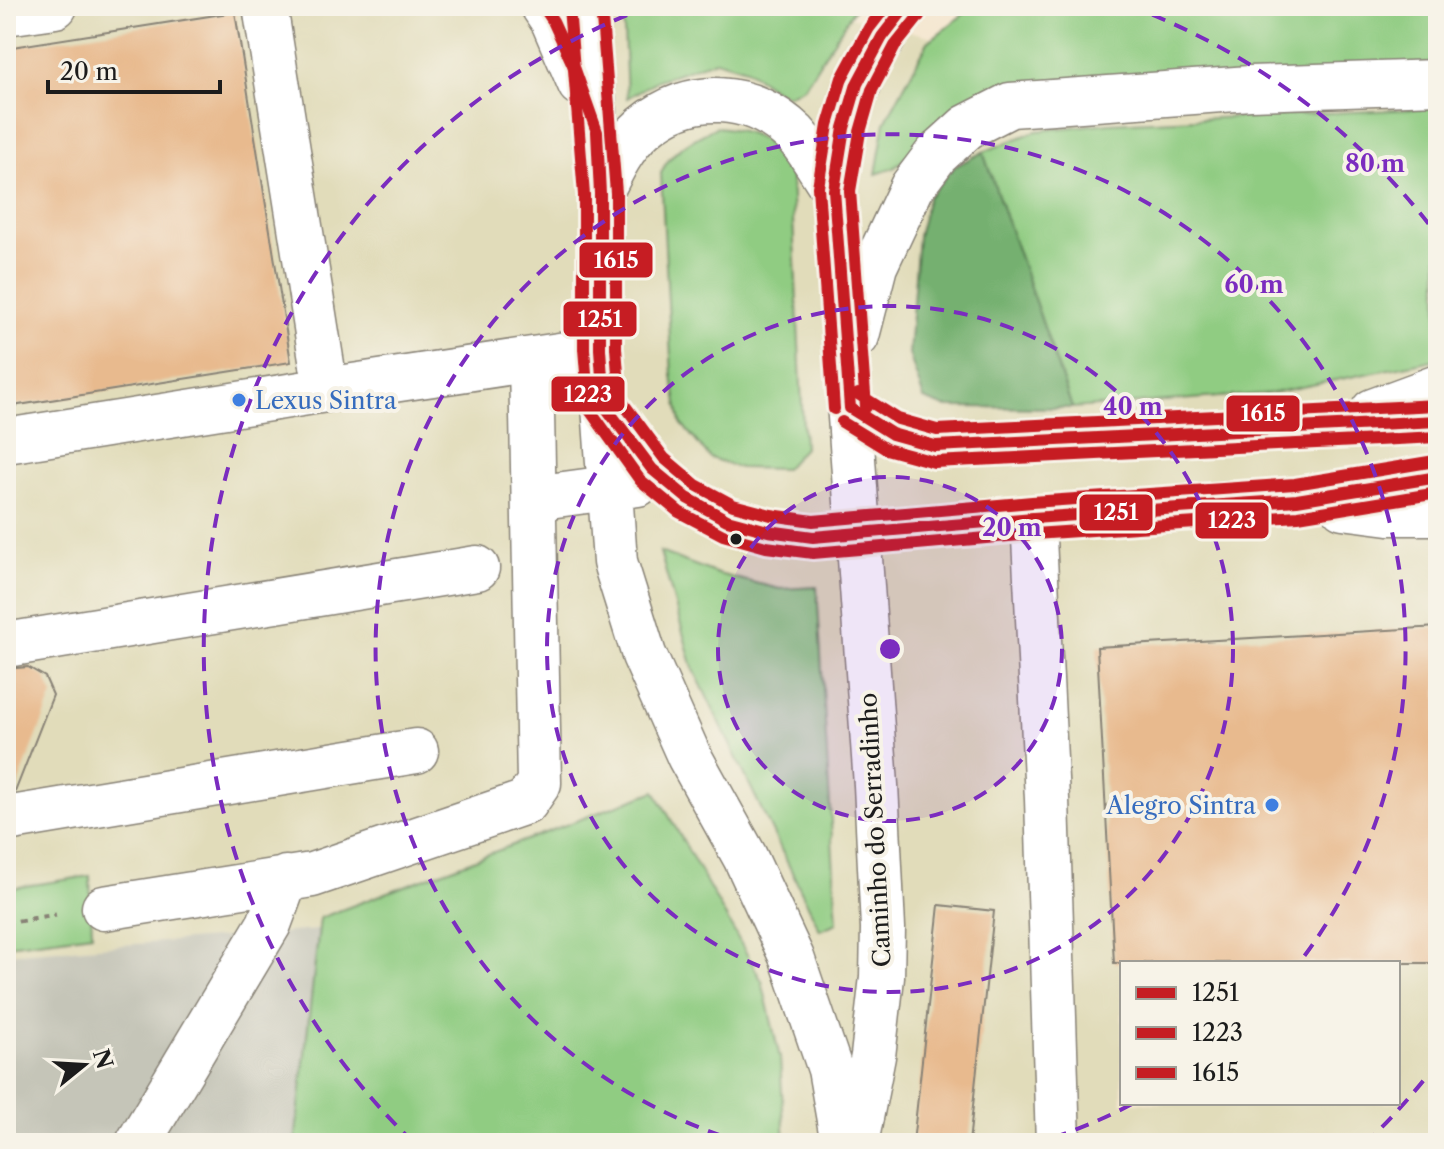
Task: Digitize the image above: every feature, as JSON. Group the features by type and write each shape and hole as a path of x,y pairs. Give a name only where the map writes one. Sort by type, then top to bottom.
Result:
{"street":[{"path":"6,13 55,6"},
{"path":"265,6 326,390"},
{"path":"543,6 574,67 597,132"},
{"path":"585,6 597,132 600,349 615,562 644,655 689,756 745,857 792,958 830,1069 843,1143"},
{"name":"Caminho do Serradinho","path":"856,1143 873,1056 882,977 883,928 834,190 844,128 857,84 882,37 906,6"},
{"path":"1438,82 1250,88 1051,100 1010,105 967,127 936,155 912,187 895,219 875,266 859,326 849,396 892,434 935,446 1438,421"},
{"path":"600,194 613,165 643,127 684,103 730,99 762,110 795,135 834,190"},
{"path":"6,441 600,349"},
{"path":"104,908 312,875 526,802 539,783 531,360"},
{"path":"1335,425 1438,387"},
{"path":"604,405 652,469 687,498 727,520 768,531 813,537 1297,500 1438,477"},
{"path":"534,498 665,479"},
{"path":"1297,500 1389,513 1438,513"},
{"path":"1033,518 1047,799 1058,1143"},
{"path":"6,645 477,568"},
{"path":"6,819 416,751"},
{"path":"138,1143 269,924 286,878"}],"shaded area":[{"path":"6,6 805,6 1012,56 1438,6 1438,1143 613,1143 474,918 6,954"},
{"path":"474,918 613,1143 6,1143 6,954"}],"green space":[{"path":"623,6 856,6 804,87 788,95 746,69 716,60 658,80 627,98"},
{"path":"974,6 1438,6 1438,63 950,118 894,168 876,174 885,122 928,42"},
{"path":"1438,108 1438,359 1273,393 1072,408 983,152 1036,131 1109,123"},
{"path":"716,127 743,131 762,139 777,154 791,177 804,448 785,469 740,468 710,458 681,423 672,376 661,173 677,151"},
{"path":"983,152 1072,408 945,407 924,399 909,354 918,236 928,197 955,166"},
{"path":"660,552 718,574 780,589 817,587 837,923 820,930 693,668"},
{"path":"655,791 762,981 780,1058 785,1143 295,1143 320,918"},
{"path":"90,876 92,934 6,945 6,889"}],"building":[{"path":"235,12 291,362 6,407 6,48"},
{"name":"Alegro Sintra","path":"1438,627 1438,963 1114,963 1097,647"},
{"path":"28,667 45,677 53,695 15,792 6,794 6,669"},
{"path":"939,905 994,911 969,1143 913,1143"}],"transit line":[{"name":"1251","path":"543,6 574,67 597,132 600,349 604,405 652,469 687,498 727,520 768,531 813,537 1297,500 1438,477"},
{"name":"1615","path":"601,6 616,193 616,348 620,399 664,458 696,485 733,505 813,521 1295,484 1435,461"},
{"name":"1615","path":"834,409 818,187 828,125 842,78 869,28 886,6"},
{"name":"1251","path":"850,408 834,190 844,128 857,84 882,37 906,6"},
{"name":"1223","path":"569,7 584,195 584,349 589,409 640,480 679,512 723,535 766,547 813,553 1298,516 1438,493"},
{"name":"1223","path":"866,407 850,191 860,132 872,90 895,46 919,16"},
{"name":"1615","path":"858,394 898,419 937,430 1437,405"},
{"name":"1251","path":"850,408 892,434 935,446 1438,421"},
{"name":"1223","path":"842,422 886,449 934,462 1438,437"}],"place":[{"name":"Lexus Sintra","path":"239,400"},
{"name":"Alegro Sintra","path":"1272,805"}]}
